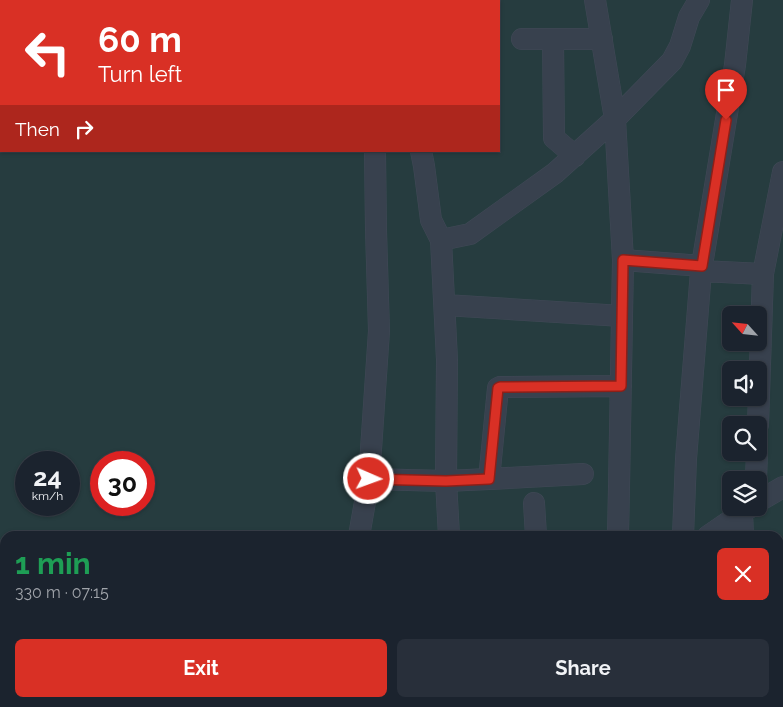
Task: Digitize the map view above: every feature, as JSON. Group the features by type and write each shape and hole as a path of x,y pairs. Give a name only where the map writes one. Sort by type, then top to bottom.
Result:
{"street":[{"path":"595,0 615,119 623,260 618,531"},
{"path":"680,46 685,0"},
{"path":"441,240 470,234 554,174 615,119 672,61 680,46 689,18 699,0"},
{"path":"683,531 686,459 702,268 735,65 742,0"},
{"path":"553,38 554,138 575,156"},
{"path":"522,39 602,39"},
{"path":"360,531 369,479 379,332 375,152"},
{"path":"421,152 431,220 441,240 447,360 446,481 449,531"},
{"path":"758,416 763,274 776,239 783,172"},
{"path":"623,260 763,274"},
{"path":"444,305 622,316"},
{"path":"489,479 498,388 621,386"},
{"path":"369,479 446,481 584,474"},
{"path":"767,497 783,488"},
{"path":"534,503 536,531"},
{"path":"715,531 737,516"},
{"path":"744,531 748,516"}],"green space":[{"path":"500,0 783,0 783,531 0,531 0,152 500,152"}],"route":[{"path":"369,479 446,481 489,479 498,388 621,386 623,260 702,266 726,120"}]}
